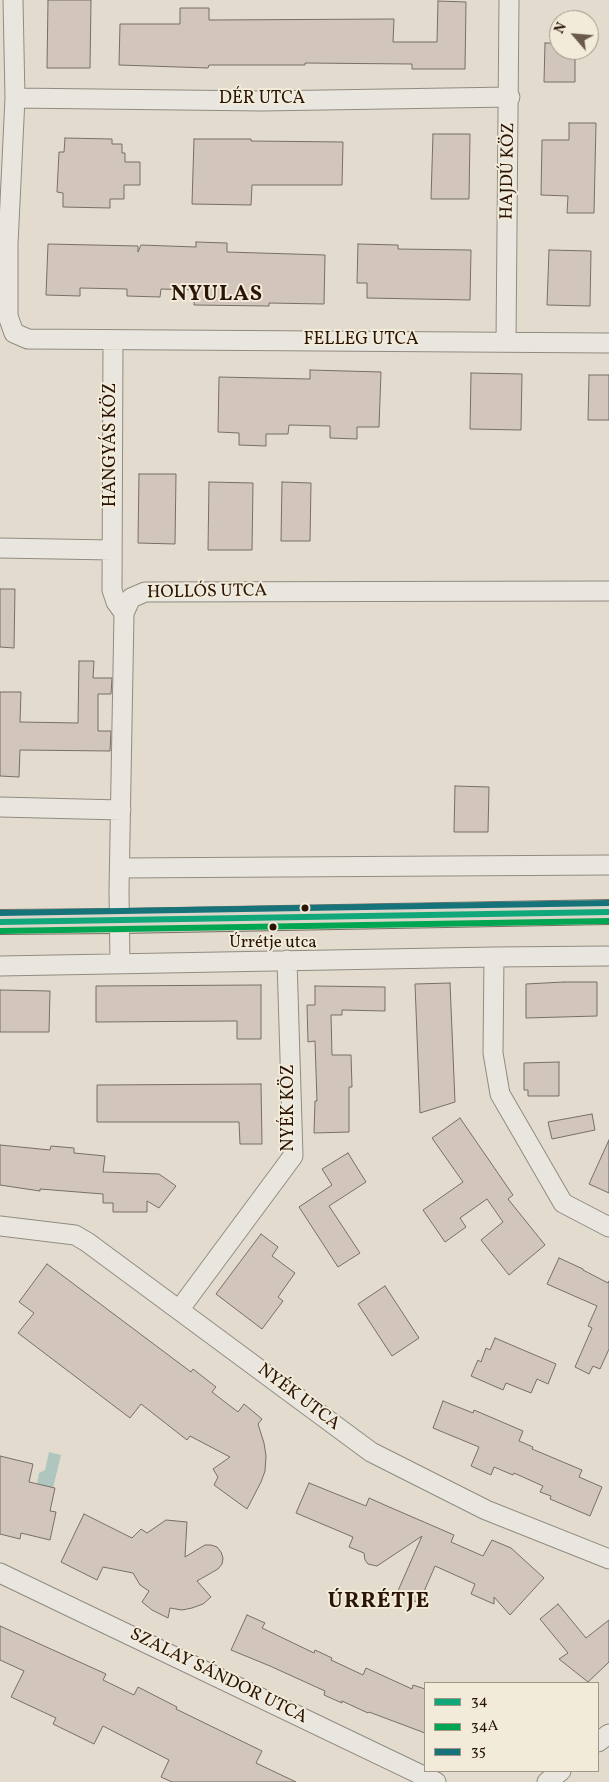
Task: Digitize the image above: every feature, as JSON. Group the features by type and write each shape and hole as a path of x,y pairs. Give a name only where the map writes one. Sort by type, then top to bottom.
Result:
{"main road":[{"path":"0,922 609,912"}],"street":[{"name":"FELLEG UTCA","path":"13,0 15,98 8,244 8,316 14,333 28,339 609,343"},
{"name":"HAJDÚ KÖZ","path":"506,342 510,97 509,0"},
{"name":"DÉR UTCA","path":"15,98 262,101 510,97"},
{"name":"HANGYÁS KÖZ","path":"113,340 112,590 116,602 124,612"},
{"path":"0,548 112,550"},
{"name":"HOLLÓS UTCA","path":"120,963 120,810 124,612 131,598 145,592 609,591"},
{"path":"0,807 120,810"},
{"path":"120,868 609,865"},
{"path":"0,966 609,956"},
{"path":"494,957 493,1053 500,1094 563,1203 609,1227"},
{"name":"NYÉK KÖZ","path":"179,1310 293,1156 287,960"},
{"name":"NYÉK UTCA","path":"0,1226 75,1235 371,1452 486,1510 609,1559"},
{"name":"SZALAY SÁNDOR UTCA","path":"0,1573 436,1782"},
{"path":"547,1782 560,1772"}],"water":[{"path":"49,1452 61,1455 53,1488 37,1484 39,1473 45,1470"}],"building":[{"path":"48,0 91,0 90,68 47,68"},
{"path":"438,1 466,2 465,69 412,69 412,64 305,63 305,65 209,65 208,68 119,65 120,24 180,24 180,8 209,8 209,20 394,19 393,42 437,42"},
{"path":"545,43 549,43 549,60 575,60 575,82 544,82"},
{"path":"569,123 596,123 594,213 567,213 568,196 541,195 542,140 569,140"},
{"path":"433,134 470,134 469,199 431,199"},
{"path":"65,138 112,139 112,144 122,144 125,162 140,162 140,185 124,185 124,199 110,199 110,208 63,207 63,193 57,192 59,152 64,152"},
{"path":"194,139 343,142 342,185 252,185 251,205 192,204"},
{"path":"196,242 227,243 227,252 325,255 324,304 269,303 269,306 194,305 195,290 161,289 160,297 127,296 127,289 80,288 80,296 46,295 48,244 138,246 138,252 141,245 196,247"},
{"path":"358,244 398,245 398,249 471,250 470,300 367,298 367,283 357,283"},
{"path":"549,250 591,251 590,306 547,305"},
{"path":"310,370 381,372 379,427 357,427 357,439 330,438 330,426 289,425 288,434 266,434 266,446 239,445 239,433 218,432 219,377 310,379"},
{"path":"471,373 522,374 521,430 470,429"},
{"path":"589,375 609,375 609,420 588,420"},
{"path":"139,474 176,474 175,544 138,543"},
{"path":"209,482 253,483 252,550 208,550"},
{"path":"282,482 311,483 310,541 281,541"},
{"path":"0,589 15,589 14,648 0,647"},
{"path":"79,661 94,661 93,678 112,678 111,694 98,694 98,731 111,731 110,751 20,750 19,777 0,776 0,692 21,692 20,722 78,723"},
{"path":"455,786 489,787 488,832 454,832"},
{"path":"597,982 597,1016 526,1018 526,984"},
{"path":"450,983 455,1102 420,1113 415,984"},
{"path":"261,985 261,1039 237,1039 237,1021 96,1022 96,986"},
{"path":"315,986 385,987 385,1011 342,1010 342,1015 331,1015 332,1055 351,1055 352,1087 349,1087 349,1132 314,1133 315,1101 317,1101 315,1041 308,1042 307,1005 315,1005"},
{"path":"0,990 50,991 49,1032 0,1032"},
{"path":"559,1062 559,1096 528,1096 528,1090 524,1090 524,1063"},
{"path":"261,1084 262,1144 240,1144 239,1122 97,1122 97,1085"},
{"path":"592,1114 595,1130 552,1139 548,1122"},
{"path":"460,1118 513,1195 508,1199 545,1245 509,1275 481,1240 503,1222 487,1199 460,1218 466,1227 445,1242 423,1210 463,1182 432,1138"},
{"path":"609,1140 609,1193 589,1184"},
{"path":"0,1145 50,1150 51,1146 74,1148 74,1153 105,1156 103,1172 159,1174 176,1186 159,1208 147,1201 147,1212 113,1212 113,1203 103,1203 103,1194 40,1189 40,1191 0,1185"},
{"path":"348,1153 366,1182 329,1206 360,1253 338,1267 299,1207 332,1185 322,1169"},
{"path":"261,1234 278,1247 272,1256 295,1273 278,1297 283,1301 262,1329 216,1294"},
{"path":"559,1258 608,1283 609,1281 609,1349 600,1369 593,1366 589,1374 575,1367 592,1328 588,1326 597,1306 547,1284"},
{"path":"47,1264 191,1372 193,1369 216,1387 212,1392 238,1412 244,1404 262,1419 258,1424 266,1456 265,1471 247,1509 214,1485 218,1477 213,1469 230,1457 190,1436 187,1440 141,1404 130,1418 18,1333 34,1313 19,1302"},
{"path":"385,1286 419,1338 392,1356 358,1304"},
{"path":"495,1338 556,1364 548,1384 537,1379 531,1393 506,1383 503,1390 471,1376 478,1360 481,1362 486,1348 490,1350"},
{"path":"443,1401 473,1413 474,1410 523,1431 519,1441 533,1447 532,1449 582,1470 579,1477 602,1487 590,1516 550,1499 551,1496 540,1492 543,1486 514,1473 513,1475 494,1467 491,1475 471,1466 479,1447 433,1428"},
{"path":"0,1456 33,1464 29,1482 55,1488 50,1511 56,1512 50,1540 21,1533 20,1539 0,1534"},
{"path":"309,1483 366,1506 369,1498 454,1535 451,1542 483,1556 492,1540 511,1548 544,1578 510,1615 494,1597 494,1604 471,1594 475,1584 435,1566 419,1603 397,1593 422,1536 377,1566 368,1564 364,1553 349,1547 353,1537 296,1513"},
{"path":"84,1514 132,1538 141,1529 147,1533 166,1520 187,1522 185,1557 205,1545 211,1545 217,1547 223,1558 222,1564 218,1569 197,1581 211,1597 203,1604 192,1608 182,1610 170,1608 168,1618 152,1610 142,1602 149,1591 140,1585 133,1573 103,1567 97,1580 61,1562"},
{"path":"558,1604 586,1638 609,1620 609,1662 588,1682 559,1659 568,1653 540,1619"},
{"path":"247,1615 265,1623 262,1628 314,1653 315,1650 363,1675 366,1668 412,1689 413,1685 424,1689 424,1733 368,1713 342,1701 342,1703 324,1695 325,1691 231,1650"},
{"path":"0,1626 106,1674 103,1680 134,1695 138,1687 177,1707 176,1709 262,1751 256,1763 296,1782 172,1782 161,1777 169,1760 103,1726 94,1744 53,1724 56,1718 11,1697 24,1671 0,1660"}],"transit line":[{"name":"35","path":"0,913 609,903"},
{"name":"34","path":"0,922 609,912"},
{"name":"34A","path":"0,931 609,921"}],"place":[{"name":"Úrrétje utca","path":"273,927"}],"district":[{"name":"NYULAS","path":"217,296"},
{"name":"ÚRRÉTJE","path":"379,1603"}]}
